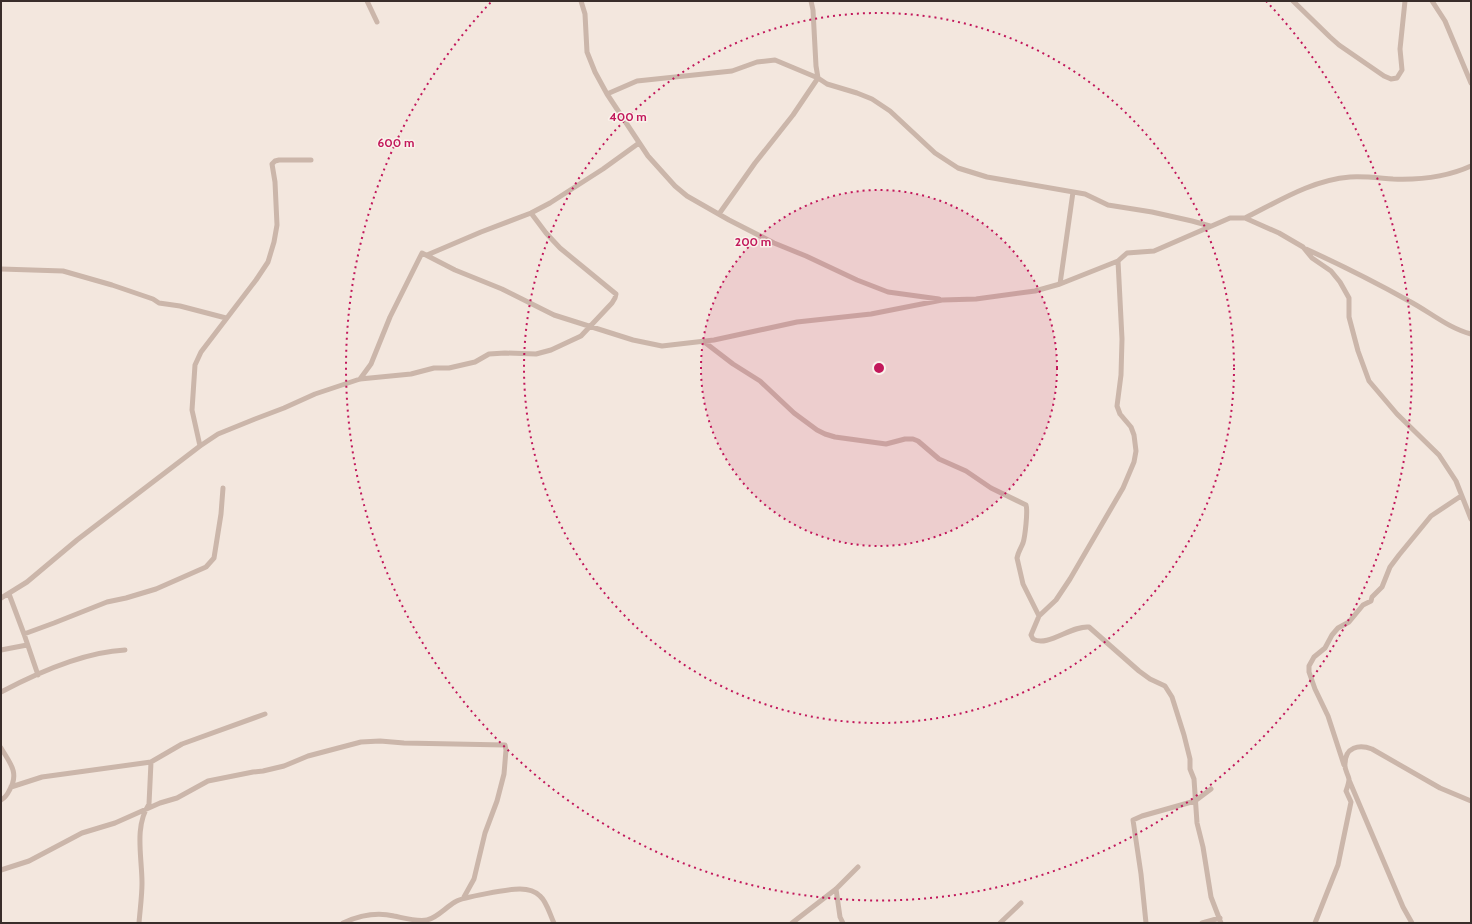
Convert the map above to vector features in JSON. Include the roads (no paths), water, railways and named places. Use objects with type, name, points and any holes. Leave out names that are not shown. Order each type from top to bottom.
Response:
[{"type":"street","points":[[367,1],[377,22]]},
{"type":"street","points":[[581,1],[585,14],[588,57],[607,94],[639,143],[657,167],[687,196],[774,242],[877,289],[942,300]]},
{"type":"street","points":[[811,1],[813,10],[816,74],[818,78]]},
{"type":"street","points":[[1293,1],[1330,37],[1381,74],[1391,79],[1397,78],[1402,70],[1400,49],[1405,1]]},
{"type":"street","points":[[1432,1],[1446,23],[1471,83]]},
{"type":"street","points":[[607,94],[637,81],[732,71],[757,62],[775,60],[818,78],[827,84],[872,99],[890,111],[935,153],[958,168],[987,177],[1085,194],[1108,205],[1152,212],[1210,226]]},
{"type":"street","points":[[719,214],[755,163],[793,115],[818,78]]},
{"type":"street","points":[[427,255],[531,213],[603,169],[639,143]]},
{"type":"street","points":[[200,446],[192,410],[195,365],[200,352],[256,280],[268,262],[277,225],[275,182],[272,164],[279,160],[311,160]]},
{"type":"street","points":[[1245,218],[1309,186],[1331,180],[1352,177],[1394,179],[1425,178],[1442,175],[1471,166]]},
{"type":"street","points":[[1060,284],[1073,192]]},
{"type":"street","points":[[1,598],[26,582],[77,540],[200,446],[218,434],[255,418],[284,408],[314,394],[360,379],[411,374],[434,368],[449,368],[475,362],[489,354],[543,352],[577,338],[612,303],[616,294],[560,248],[546,233],[531,213]]},
{"type":"street","points":[[360,379],[371,364],[390,317],[422,253],[444,265],[502,289],[554,315],[589,327],[657,346],[703,342],[787,324],[871,314],[942,300],[976,299],[1035,291],[1060,284],[1118,260],[1127,253],[1154,251],[1230,218],[1245,218],[1279,233],[1303,248],[1352,270],[1448,324],[1471,334]]},
{"type":"street","points":[[1303,248],[1312,258],[1331,271],[1340,282],[1348,298],[1349,317],[1358,350],[1369,381],[1397,414],[1439,455],[1461,491],[1461,496],[1471,519]]},
{"type":"street","points":[[1118,260],[1122,346],[1121,375],[1117,404],[1120,414],[1131,427],[1134,435],[1136,451],[1134,462],[1123,488],[1070,579],[1056,600],[1039,616],[1032,635],[1034,640],[1047,640],[1073,630],[1089,627],[1139,671],[1150,679],[1165,686],[1172,697],[1190,759],[1190,769],[1194,779],[1197,823],[1204,852],[1211,897],[1220,921],[1202,923]]},
{"type":"street","points":[[1,269],[63,271],[140,294],[159,303],[180,306],[226,318]]},
{"type":"street","points":[[703,342],[733,364],[760,381],[794,413],[817,430],[835,437],[886,444],[892,444],[905,438],[913,439],[918,441],[939,459],[966,471],[1000,494],[1024,504],[1027,507],[1027,514],[1024,540],[1018,553],[1018,562],[1023,584],[1039,616]]},
{"type":"street","points":[[24,634],[107,602],[156,589],[206,567],[214,558],[221,514],[223,488]]},
{"type":"street","points":[[1412,923],[1403,907],[1349,780],[1328,716],[1309,672],[1309,666],[1314,657],[1325,648],[1332,635],[1338,628],[1348,622],[1363,605],[1371,601],[1372,597],[1382,587],[1390,567],[1431,516],[1461,496]]},
{"type":"street","points":[[8,594],[38,675]]},
{"type":"street","points":[[1,650],[27,645]]},
{"type":"street","points":[[1,692],[38,675],[82,658],[107,651],[125,650]]},
{"type":"street","points":[[11,787],[42,777],[151,762],[182,744],[265,714]]},
{"type":"street","points":[[1,870],[29,861],[82,833],[115,823],[160,802],[177,798],[208,781],[284,766],[308,756],[361,742],[380,741],[404,743],[505,745],[504,774],[497,801],[485,834],[474,879],[464,897]]},
{"type":"street","points":[[1344,765],[1347,755],[1352,749],[1358,746],[1367,747],[1440,788],[1471,801]]},
{"type":"street","points":[[1,748],[13,768],[15,778],[11,787],[1,800]]},
{"type":"street","points":[[139,923],[142,884],[140,827],[145,810],[149,804],[151,762]]},
{"type":"street","points":[[1315,923],[1338,865],[1351,802],[1346,791],[1349,780]]},
{"type":"street","points":[[1146,923],[1133,820],[1195,801],[1210,789]]},
{"type":"street","points":[[792,923],[836,889],[858,867]]},
{"type":"street","points":[[343,923],[361,917],[380,915],[427,920],[464,897],[519,889],[531,891],[541,896],[554,923]]},
{"type":"street","points":[[836,889],[840,917],[843,923]]},
{"type":"street","points":[[1000,923],[1020,903]]}]
